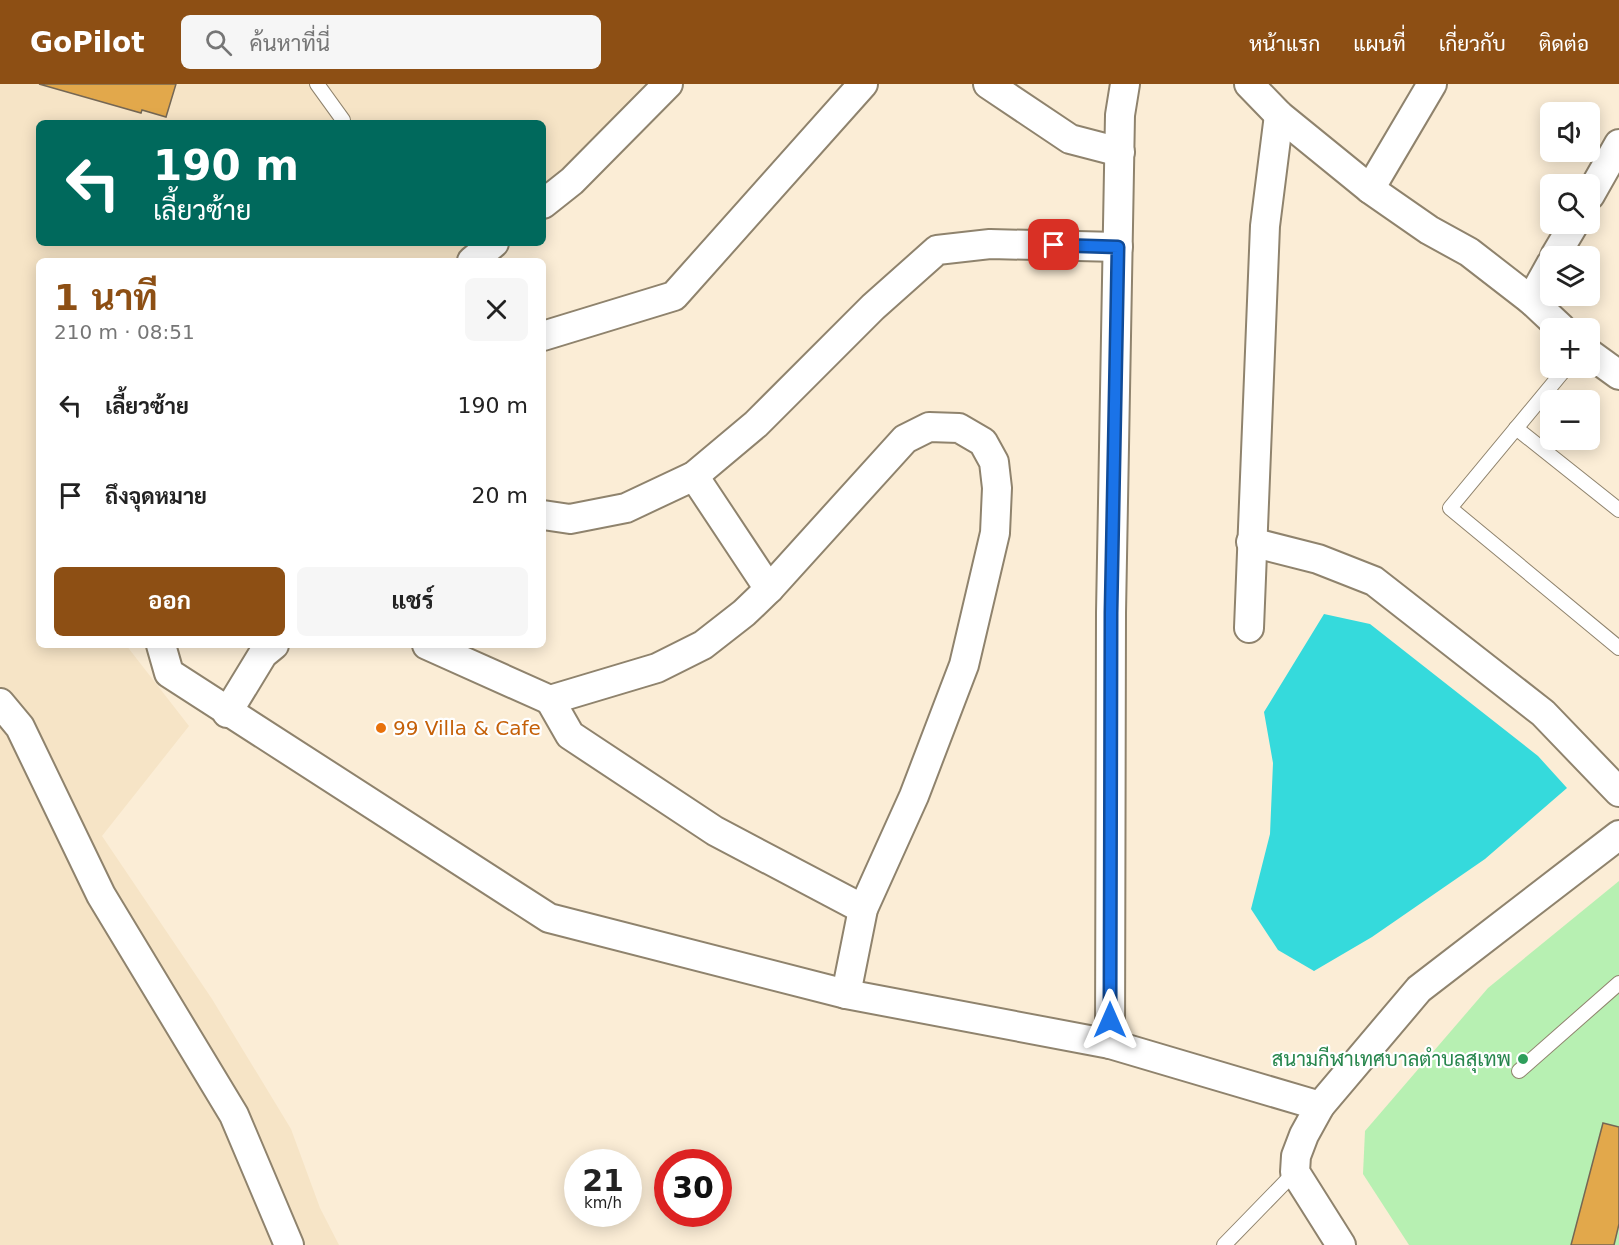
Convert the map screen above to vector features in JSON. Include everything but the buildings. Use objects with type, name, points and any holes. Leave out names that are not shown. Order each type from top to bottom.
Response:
[{"type":"street","points":[[546,202],[572,181],[668,84]]},
{"type":"street","points":[[546,335],[674,296],[863,84]]},
{"type":"street","points":[[988,84],[1071,139],[1120,152]]},
{"type":"street","points":[[1110,1044],[1111,613],[1120,115],[1125,84]]},
{"type":"street","points":[[1249,84],[1280,115],[1370,189],[1430,230],[1468,252],[1531,300],[1550,318]]},
{"type":"street","points":[[1370,189],[1432,84]]},
{"type":"street","points":[[1249,628],[1265,226],[1280,115]]},
{"type":"street","points":[[1600,177],[1619,144]]},
{"type":"street","points":[[546,516],[570,519],[626,508],[694,476],[756,424],[873,306],[937,250],[990,244],[1118,247]]},
{"type":"street","points":[[476,258],[490,246]]},
{"type":"street","points":[[1531,300],[1540,284]]},
{"type":"street","points":[[1600,361],[1619,375]]},
{"type":"street","points":[[550,700],[657,668],[703,645],[744,613],[769,589],[905,439],[929,427],[959,428],[983,442],[994,462],[998,488],[995,533],[964,665],[914,796],[863,909],[846,994]]},
{"type":"street","points":[[694,476],[769,589]]},
{"type":"street","points":[[1251,542],[1318,559],[1374,581],[1543,713],[1619,792]]},
{"type":"street","points":[[161,648],[169,673],[549,918],[846,994],[1110,1044],[1320,1106]]},
{"type":"street","points":[[227,712],[263,654],[270,648]]},
{"type":"street","points":[[434,648],[550,700],[570,735],[715,831],[863,909]]},
{"type":"street","points":[[0,703],[20,728],[101,895],[234,1115],[289,1245]]},
{"type":"street","points":[[1341,1245],[1295,1172],[1296,1156],[1304,1134],[1320,1106],[1419,989],[1619,835]]},
{"type":"lane","points":[[316,84],[344,120]]},
{"type":"lane","points":[[1558,378],[1449,508],[1619,648]]},
{"type":"lane","points":[[1516,428],[1619,510]]},
{"type":"lane","points":[[1519,1071],[1619,983]]},
{"type":"lane","points":[[1224,1245],[1295,1172]]},
{"type":"shaded area","points":[[0,84],[655,84],[546,183],[546,120],[36,120],[36,246],[478,246],[464,258],[36,258],[36,648],[128,648],[189,726],[102,836],[212,999],[291,1129],[320,1208],[339,1245],[0,1245]]},
{"type":"green space","name":"สนามกีฬาเทศบาลตำบลสุเทพ","points":[[1619,881],[1619,1245],[1409,1245],[1363,1174],[1365,1131],[1488,988]]},
{"type":"water","points":[[1324,614],[1370,624],[1538,756],[1567,788],[1485,859],[1372,937],[1314,971],[1278,950],[1251,909],[1270,834],[1273,763],[1264,712]]},
{"type":"place","name":"99 Villa & Cafe","points":[[381,728]]},
{"type":"place","name":"สนามกีฬาเทศบาลตำบลสุเทพ","points":[[1523,1059]]},
{"type":"route","points":[[1054,245],[1118,247],[1111,613],[1110,1020]]}]
